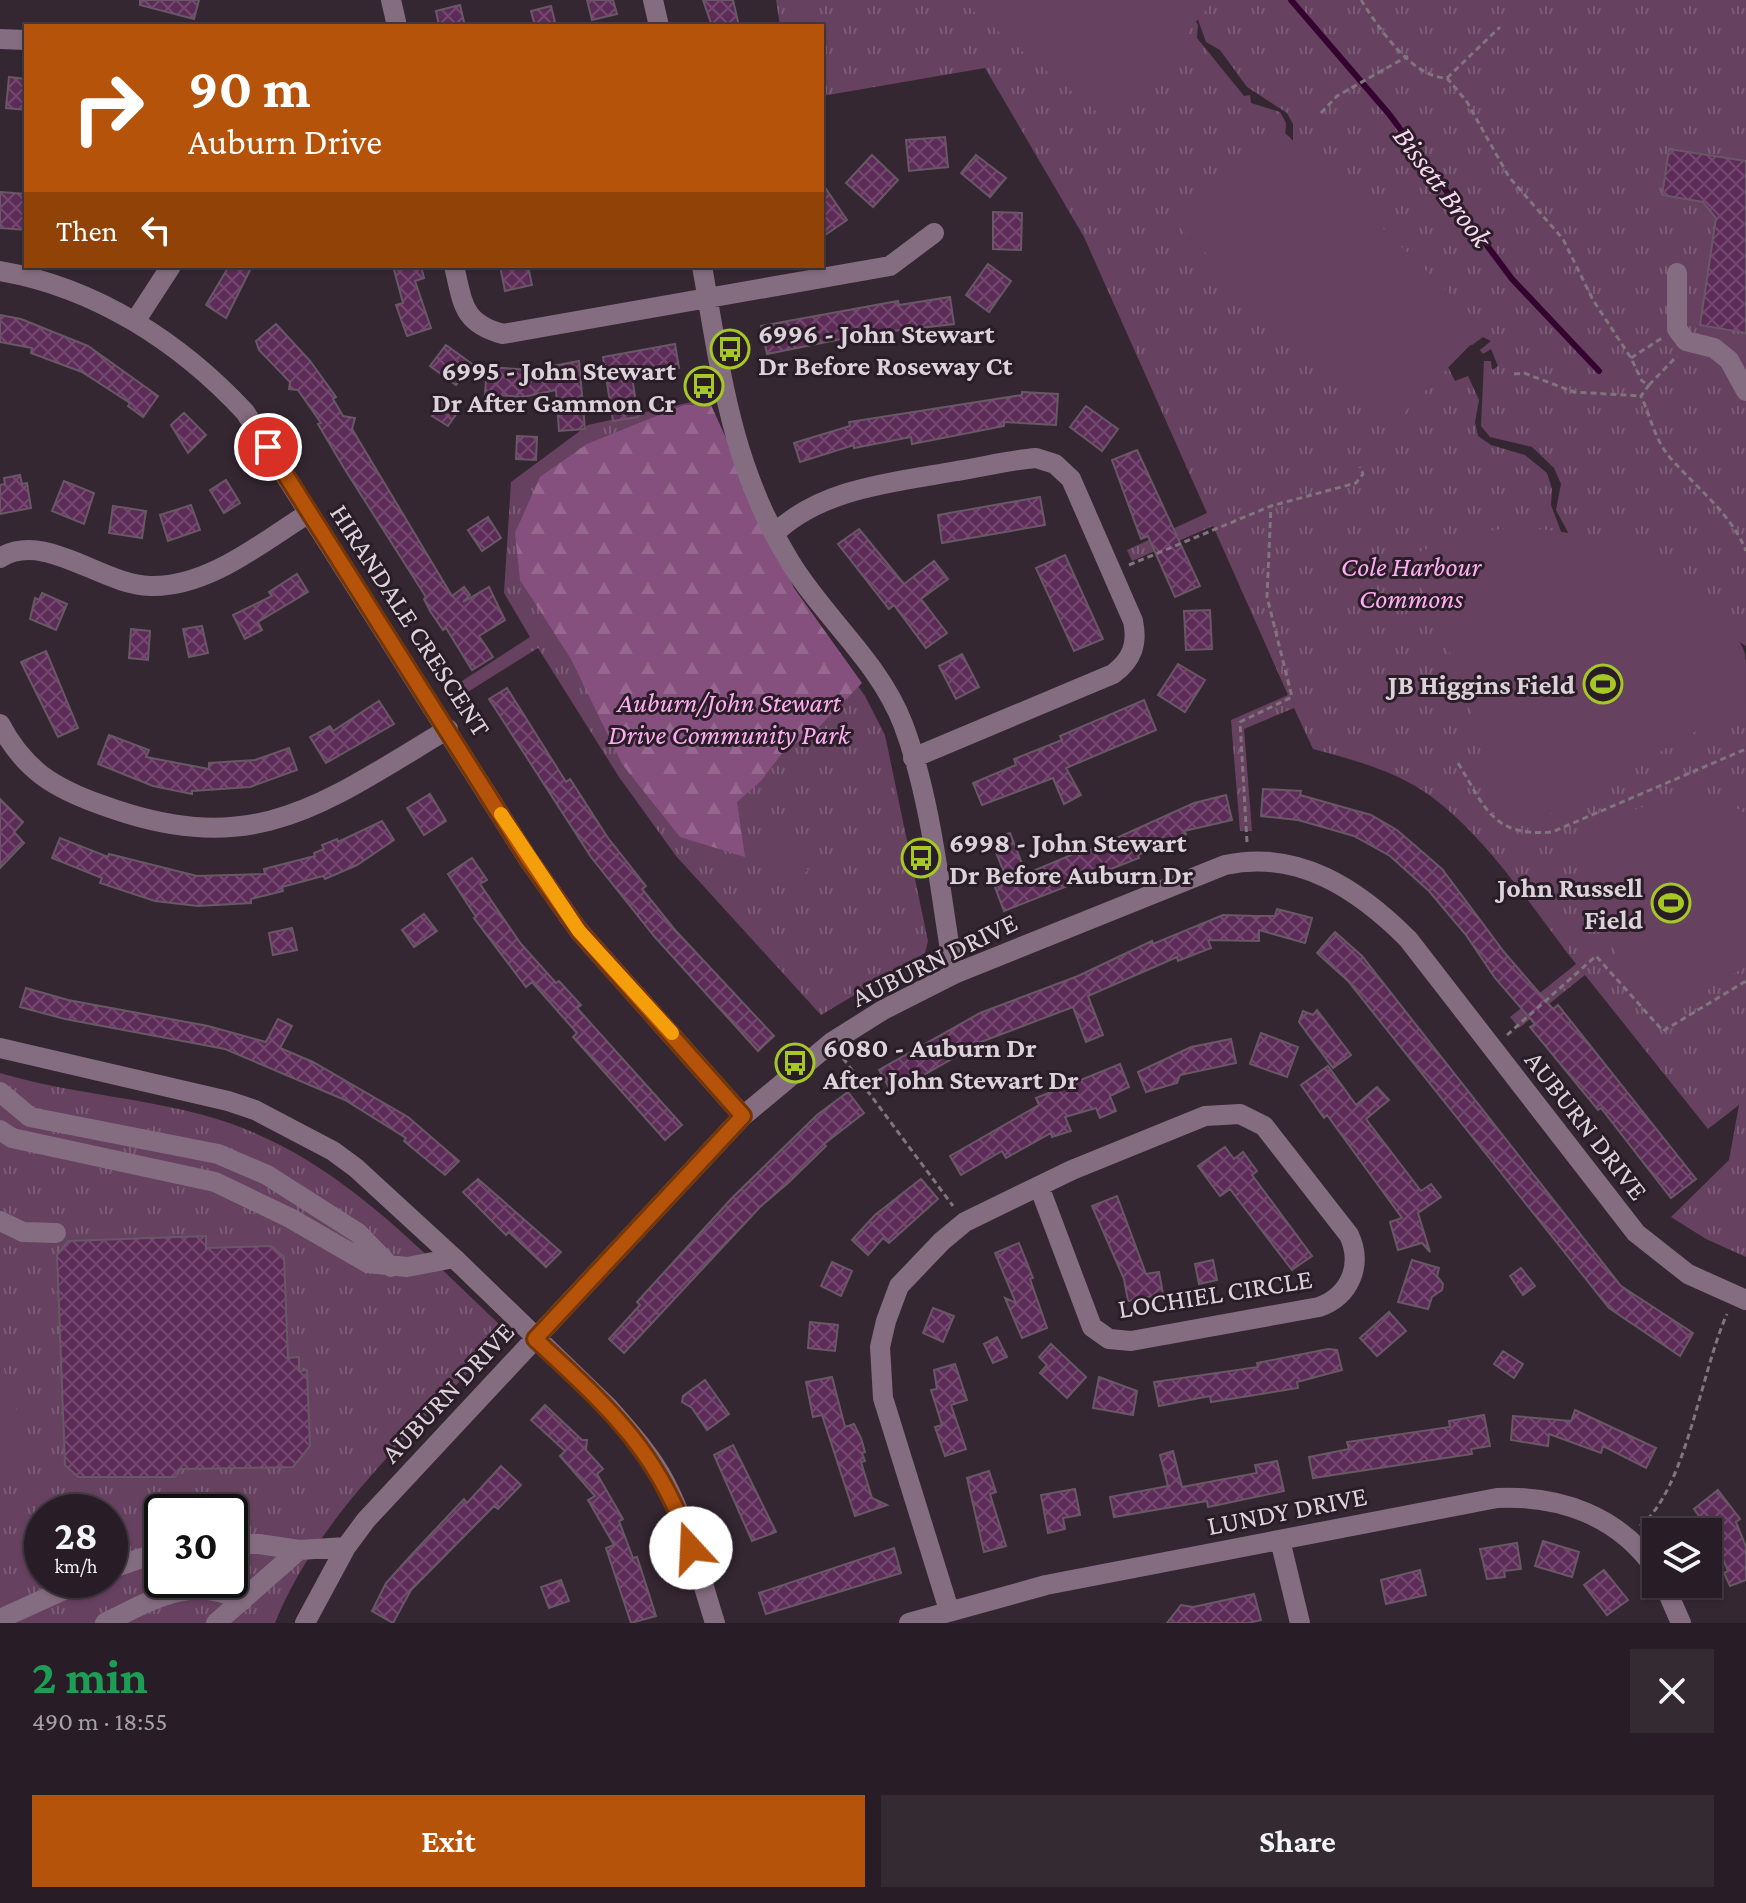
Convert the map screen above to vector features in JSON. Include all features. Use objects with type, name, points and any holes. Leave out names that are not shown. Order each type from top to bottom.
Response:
[{"type":"street","points":[[391,0],[397,24]]},
{"type":"street","points":[[653,0],[659,24]]},
{"type":"street","points":[[0,39],[24,40]]},
{"type":"street","points":[[455,268],[469,317],[481,326],[503,334],[890,266],[934,233]]},
{"type":"street","points":[[136,320],[170,268]]},
{"type":"street","points":[[702,268],[732,433],[746,474],[774,534],[802,581],[883,685],[903,723],[913,758],[954,974]]},
{"type":"street","name":"HIRANDALE CRESCENT","points":[[0,271],[61,288],[136,320],[189,359],[245,412],[528,859],[579,931],[743,1116]]},
{"type":"street","points":[[1677,273],[1682,335],[1714,348],[1729,360],[1746,391]]},
{"type":"street","points":[[774,534],[786,522],[857,490],[1036,458],[1055,464],[1071,479],[1112,572],[1135,637],[1129,658],[1120,669],[913,758]]},
{"type":"street","points":[[0,558],[14,551],[36,549],[121,581],[150,586],[172,584],[220,568],[309,513]]},
{"type":"street","points":[[0,724],[20,758],[60,789],[130,816],[183,828],[216,830],[248,827],[296,815],[331,799],[448,729]]},
{"type":"street","name":"AUBURN DRIVE","points":[[305,1623],[346,1547],[366,1520],[743,1116],[832,1042],[883,1010],[954,974],[1211,869],[1248,860],[1270,860],[1316,872],[1366,900],[1408,939],[1636,1233],[1680,1269],[1740,1298]]},
{"type":"street","points":[[0,1048],[201,1093],[255,1110],[356,1168],[609,1408],[665,1481],[683,1523],[715,1623]]},
{"type":"street","points":[[0,1092],[30,1117],[218,1154],[267,1175],[358,1233],[391,1267]]},
{"type":"street","name":"LOCHIEL CIRCLE","points":[[949,1610],[883,1398],[880,1347],[899,1286],[917,1263],[965,1222],[1039,1186],[1134,1143],[1205,1116],[1240,1114],[1264,1126],[1349,1235],[1354,1270],[1339,1296],[1319,1307],[1131,1341],[1113,1340],[1092,1327],[1039,1186]]},
{"type":"street","points":[[0,1130],[12,1138],[215,1182],[290,1218],[368,1263],[391,1267],[454,1258]]},
{"type":"street","points":[[0,1221],[23,1232],[56,1233]]},
{"type":"street","name":"LUNDY DRIVE","points":[[909,1623],[1046,1585],[1497,1498],[1524,1497],[1578,1508],[1628,1536],[1642,1553]]},
{"type":"street","points":[[1280,1540],[1300,1623]]},
{"type":"street","points":[[248,1544],[299,1550],[346,1547]]},
{"type":"street","points":[[216,1623],[299,1550]]},
{"type":"street","points":[[105,1623],[176,1592],[222,1591],[242,1601]]},
{"type":"street","points":[[0,1619],[46,1598]]},
{"type":"street","points":[[1670,1598],[1681,1623]]},
{"type":"path","points":[[1361,0],[1394,47],[1434,78],[1447,78],[1500,27]]},
{"type":"path","points":[[1321,113],[1337,96],[1358,82],[1408,56]]},
{"type":"path","points":[[1447,78],[1467,102],[1517,189],[1563,239],[1593,300],[1631,358],[1642,381],[1649,385]]},
{"type":"path","points":[[1631,358],[1682,335]]},
{"type":"path","points":[[1641,396],[1682,335]]},
{"type":"path","points":[[1514,374],[1524,373],[1574,392],[1641,396]]},
{"type":"path","points":[[1641,396],[1661,446],[1728,520],[1746,551]]},
{"type":"path","points":[[1112,572],[1271,506],[1356,483],[1363,474],[1360,467]]},
{"type":"path","points":[[1248,860],[1240,722],[1292,697],[1267,597],[1271,506]]},
{"type":"path","points":[[1458,763],[1495,821],[1508,829],[1536,833],[1552,832],[1746,749]]},
{"type":"path","points":[[1492,1048],[1596,956],[1663,1031],[1746,981]]},
{"type":"path","points":[[832,1042],[965,1222]]},
{"type":"path","points":[[1628,1536],[1648,1520],[1675,1477],[1705,1371],[1740,1298]]},
{"type":"green space","name":"Cole Harbour Commons","points":[[776,0],[1183,0],[1198,25],[1197,38],[1244,96],[1250,95],[1251,103],[1280,112],[1286,123],[1285,137],[1458,354],[1447,365],[1455,381],[1468,376],[1479,400],[1475,422],[1478,436],[1491,445],[1525,455],[1547,473],[1552,489],[1551,505],[1565,542],[1746,660],[1746,1257],[1706,1239],[1671,1217],[1729,1160],[1739,1105],[1708,1129],[1585,975],[1519,1028],[1510,1017],[1576,964],[1491,854],[1453,814],[1419,788],[1390,773],[1313,749],[1294,708],[1244,729],[1252,831],[1240,831],[1231,720],[1288,695],[1213,526],[1132,561],[1127,550],[1207,513],[1084,237],[985,68],[824,96],[824,24],[780,24]]},
{"type":"green space","points":[[960,0],[1214,0],[1112,124]]},
{"type":"green space","points":[[1191,0],[1746,0],[1746,646],[1570,536],[1556,510],[1561,484],[1554,468],[1532,447],[1490,437],[1481,426],[1484,361],[1491,361],[1492,370],[1498,366],[1491,349],[1483,354],[1480,350],[1491,341],[1483,337],[1472,345],[1460,342],[1293,156],[1293,124],[1287,113],[1247,87],[1220,50],[1206,42]]},
{"type":"green space","points":[[1277,125],[1486,329],[1387,430],[1177,225]]},
{"type":"green space","name":"Auburn/John Stewart Drive Community Park","points":[[705,399],[710,426],[758,546],[865,696],[885,735],[928,941],[925,953],[821,1015],[676,856],[619,777],[538,648],[466,693],[459,683],[530,637],[504,593],[511,482],[588,425]]},
{"type":"green space","name":"Auburn/John Stewart Drive Community Park","points":[[684,405],[711,405],[794,588],[862,683],[816,730],[783,752],[761,781],[737,802],[745,857],[680,837],[622,764],[571,659],[520,580],[515,533],[540,477],[587,444]]},
{"type":"green space","name":"JB Higgins Field","points":[[1512,527],[1598,539],[1649,559],[1695,592],[1733,632],[1745,654],[1746,703],[1537,821],[1530,822],[1511,820],[1488,809],[1485,776],[1471,711],[1448,648],[1408,556],[1463,536]]},
{"type":"green space","name":"John Russell Field","points":[[1688,797],[1723,800],[1746,814],[1746,966],[1678,1008],[1647,1014],[1633,993],[1570,840],[1627,812]]},
{"type":"green space","points":[[785,824],[808,871],[779,885],[756,839]]},
{"type":"green space","points":[[0,1073],[203,1115],[248,1130],[289,1150],[364,1200],[499,1324],[502,1331],[498,1341],[404,1439],[344,1508],[294,1583],[275,1623],[0,1623]]},
{"type":"green space","points":[[0,1357],[33,1463],[0,1473]]},
{"type":"building","points":[[140,0],[199,0],[194,19],[140,5]]},
{"type":"building","points":[[587,0],[613,0],[617,14],[592,20]]},
{"type":"building","points":[[703,0],[733,0],[739,24],[711,24]]},
{"type":"building","points":[[460,5],[465,24],[439,24],[436,11]]},
{"type":"building","points":[[551,6],[556,24],[534,24],[531,11]]},
{"type":"building","points":[[9,77],[24,79],[24,110],[6,108]]},
{"type":"building","points":[[945,137],[948,167],[909,171],[906,140]]},
{"type":"building","points":[[1669,149],[1746,161],[1746,333],[1700,325],[1716,218],[1703,202],[1662,195]]},
{"type":"building","points":[[872,155],[898,180],[873,207],[846,183]]},
{"type":"building","points":[[976,155],[1006,178],[990,197],[961,173]]},
{"type":"building","points":[[824,186],[847,220],[824,236]]},
{"type":"building","points":[[0,192],[24,194],[24,230],[0,228]]},
{"type":"building","points":[[993,212],[1022,213],[1021,250],[993,249]]},
{"type":"building","points":[[988,264],[1011,281],[989,312],[966,295]]},
{"type":"building","points":[[228,268],[251,268],[226,318],[206,305]]},
{"type":"building","points":[[394,268],[422,268],[424,278],[415,281],[431,328],[407,336],[396,305],[403,303]]},
{"type":"building","points":[[500,268],[528,268],[532,285],[505,291]]},
{"type":"building","points":[[950,297],[954,324],[866,334],[767,354],[761,326],[898,301],[899,305]]},
{"type":"building","points":[[0,315],[21,319],[88,346],[158,396],[143,417],[128,406],[130,403],[82,372],[31,353],[32,348],[0,342]]},
{"type":"building","points":[[276,324],[310,361],[336,397],[333,399],[343,416],[355,418],[352,429],[452,596],[464,587],[470,595],[463,602],[489,587],[505,620],[479,636],[493,657],[472,670],[446,628],[443,630],[430,611],[424,599],[426,597],[344,468],[318,424],[321,423],[298,390],[289,389],[290,382],[259,350],[256,341]]},
{"type":"building","points":[[675,344],[679,368],[632,376],[638,417],[613,421],[603,357]]},
{"type":"building","points":[[446,345],[472,364],[456,385],[430,366]]},
{"type":"building","points":[[579,361],[585,429],[559,431],[556,390],[523,397],[485,394],[487,367],[532,370]]},
{"type":"building","points":[[1022,392],[1058,394],[1056,425],[1004,422],[1004,426],[912,444],[911,437],[854,448],[854,445],[800,462],[794,443],[850,426],[849,422],[1022,395]]},
{"type":"building","points":[[443,400],[459,410],[448,426],[432,416]]},
{"type":"building","points":[[1086,406],[1118,429],[1102,451],[1070,427]]},
{"type":"building","points":[[184,413],[206,435],[188,453],[171,425]]},
{"type":"building","points":[[517,436],[537,437],[536,460],[516,459]]},
{"type":"building","points":[[1137,450],[1200,586],[1175,597],[1148,536],[1141,539],[1112,460]]},
{"type":"building","points":[[20,475],[22,484],[27,483],[31,508],[0,514],[0,485],[5,484],[4,478]]},
{"type":"building","points":[[226,480],[240,503],[224,513],[210,490]]},
{"type":"building","points":[[64,481],[94,493],[84,524],[52,511]]},
{"type":"building","points":[[1040,497],[1045,525],[942,543],[938,515]]},
{"type":"building","points":[[191,505],[200,530],[168,541],[160,515]]},
{"type":"building","points":[[113,506],[146,511],[142,538],[109,533]]},
{"type":"building","points":[[488,517],[501,538],[482,551],[468,530]]},
{"type":"building","points":[[859,529],[904,584],[934,561],[948,579],[921,599],[947,633],[926,648],[894,605],[889,609],[838,544]]},
{"type":"building","points":[[1065,555],[1103,639],[1074,651],[1036,568]]},
{"type":"building","points":[[297,574],[308,592],[258,622],[262,630],[245,639],[233,615],[272,596],[269,592]]},
{"type":"building","points":[[42,593],[67,604],[56,630],[30,619],[35,598],[39,600]]},
{"type":"building","points":[[1210,610],[1212,649],[1186,650],[1184,611]]},
{"type":"building","points":[[202,626],[208,653],[189,657],[183,629]]},
{"type":"building","points":[[131,629],[150,631],[148,660],[129,658]]},
{"type":"building","points":[[46,651],[78,728],[58,737],[21,662]]},
{"type":"building","points":[[962,654],[979,687],[956,699],[939,666]]},
{"type":"building","points":[[1178,664],[1205,680],[1185,712],[1158,695]]},
{"type":"building","points":[[507,688],[566,782],[570,779],[608,838],[646,886],[642,889],[675,930],[774,1036],[758,1051],[654,936],[591,857],[489,699]]},
{"type":"building","points":[[1144,700],[1156,730],[1066,768],[1081,795],[1064,804],[1053,778],[982,805],[973,783],[1016,765],[1014,759],[1062,740],[1060,736]]},
{"type":"building","points":[[379,701],[394,724],[326,763],[310,737],[330,726],[333,731]]},
{"type":"building","points":[[109,735],[149,750],[146,757],[209,769],[209,763],[255,760],[289,748],[297,770],[250,787],[192,791],[192,794],[153,786],[98,764]]},
{"type":"building","points":[[1263,789],[1301,791],[1300,795],[1371,815],[1397,830],[1442,869],[1504,952],[1553,1009],[1558,1005],[1696,1179],[1671,1198],[1601,1108],[1598,1110],[1530,1027],[1535,1024],[1495,978],[1466,935],[1429,891],[1390,856],[1354,836],[1298,820],[1261,816]]},
{"type":"building","points":[[430,794],[446,821],[424,835],[407,808]]},
{"type":"building","points":[[1226,795],[1232,820],[1184,831],[1186,834],[1138,855],[1139,858],[1004,911],[995,887],[1008,882],[991,840],[1010,833],[1026,874],[1078,852],[1079,855],[1194,803]]},
{"type":"building","points":[[0,799],[23,822],[14,832],[24,843],[0,868]]},
{"type":"building","points":[[382,821],[394,840],[357,865],[325,879],[323,876],[282,887],[283,891],[251,899],[251,903],[198,906],[155,901],[100,883],[102,878],[52,858],[60,838],[108,857],[109,854],[197,876],[265,874],[264,869],[315,856],[314,853],[324,849],[322,845],[337,839],[338,842]]},
{"type":"building","points":[[472,858],[487,880],[480,884],[521,944],[581,1005],[577,1008],[682,1125],[665,1140],[573,1037],[577,1033],[532,982],[526,987],[474,918],[448,874]]},
{"type":"building","points":[[1277,909],[1312,918],[1305,943],[1259,930],[1259,941],[1208,940],[1211,948],[1178,961],[1177,957],[1088,996],[1103,1035],[1086,1042],[1073,1007],[970,1046],[892,1093],[879,1070],[980,1013],[1078,976],[1152,941],[1153,944],[1223,915],[1255,916],[1256,920],[1256,916],[1275,916]]},
{"type":"building","points":[[424,914],[437,931],[414,947],[402,930]]},
{"type":"building","points":[[292,928],[297,950],[273,955],[269,933]]},
{"type":"building","points":[[1335,932],[1362,956],[1621,1286],[1693,1333],[1680,1356],[1609,1308],[1348,981],[1317,953]]},
{"type":"building","points":[[26,988],[68,1000],[208,1026],[266,1042],[278,1019],[292,1026],[280,1048],[313,1062],[408,1117],[459,1161],[445,1175],[404,1141],[406,1138],[345,1100],[225,1049],[65,1019],[20,1007]]},
{"type":"building","points":[[1317,1010],[1351,1055],[1333,1068],[1299,1022],[1303,1011],[1313,1015]]},
{"type":"building","points":[[1261,1033],[1298,1047],[1287,1077],[1250,1064]]},
{"type":"building","points":[[1231,1039],[1236,1063],[1180,1075],[1177,1083],[1146,1092],[1138,1072],[1191,1047]]},
{"type":"building","points":[[1120,1064],[1129,1087],[1110,1096],[1116,1111],[1100,1118],[1096,1108],[1065,1117],[1071,1131],[1052,1137],[1051,1133],[1006,1158],[1002,1151],[961,1175],[950,1156],[1039,1105],[1036,1098]]},
{"type":"building","points":[[1328,1066],[1356,1105],[1377,1087],[1389,1100],[1366,1119],[1421,1191],[1431,1184],[1441,1197],[1418,1213],[1430,1252],[1422,1243],[1398,1250],[1390,1222],[1402,1218],[1327,1115],[1324,1118],[1301,1085]]},
{"type":"building","points":[[848,1092],[864,1113],[824,1144],[826,1146],[760,1207],[624,1353],[609,1339],[640,1305],[637,1302],[732,1198],[817,1115]]},
{"type":"building","points":[[1225,1147],[1234,1159],[1243,1152],[1257,1171],[1252,1175],[1312,1256],[1292,1270],[1230,1189],[1220,1196],[1198,1166]]},
{"type":"building","points":[[478,1179],[561,1252],[546,1267],[509,1232],[506,1235],[463,1192]]},
{"type":"building","points":[[921,1179],[938,1199],[889,1243],[883,1238],[868,1255],[852,1240],[875,1215]]},
{"type":"building","points":[[1117,1196],[1146,1274],[1159,1272],[1163,1294],[1128,1301],[1124,1279],[1092,1206]]},
{"type":"building","points":[[206,1236],[206,1248],[271,1246],[284,1257],[288,1358],[299,1357],[299,1371],[307,1370],[310,1446],[293,1467],[180,1469],[175,1477],[78,1477],[65,1465],[57,1255],[68,1241]]},
{"type":"building","points":[[1019,1243],[1047,1328],[1022,1338],[1005,1298],[1016,1303],[995,1253]]},
{"type":"building","points":[[1213,1260],[1217,1280],[1199,1284],[1195,1264]]},
{"type":"building","points":[[1412,1260],[1439,1268],[1437,1276],[1443,1284],[1442,1290],[1432,1297],[1428,1309],[1398,1302]]},
{"type":"building","points":[[832,1262],[852,1271],[841,1296],[821,1286]]},
{"type":"building","points":[[1521,1268],[1535,1286],[1523,1295],[1510,1276]]},
{"type":"building","points":[[933,1308],[954,1316],[943,1342],[923,1333]]},
{"type":"building","points":[[1389,1312],[1406,1331],[1377,1356],[1360,1338]]},
{"type":"building","points":[[810,1322],[838,1325],[835,1351],[808,1348]]},
{"type":"building","points":[[997,1337],[1007,1357],[993,1363],[984,1344]]},
{"type":"building","points":[[1051,1344],[1086,1377],[1067,1398],[1040,1373],[1047,1365],[1039,1357]]},
{"type":"building","points":[[1328,1349],[1337,1350],[1342,1370],[1297,1382],[1298,1388],[1211,1402],[1210,1396],[1159,1406],[1154,1382],[1258,1367],[1257,1363]]},
{"type":"building","points":[[1503,1351],[1523,1364],[1514,1378],[1494,1364]]},
{"type":"building","points":[[955,1364],[967,1400],[951,1405],[966,1449],[945,1456],[935,1427],[942,1425],[931,1390],[937,1389],[934,1370]]},
{"type":"building","points":[[832,1377],[845,1427],[854,1424],[861,1438],[865,1461],[861,1462],[872,1498],[887,1505],[855,1516],[822,1415],[813,1417],[806,1382]]},
{"type":"building","points":[[1099,1377],[1137,1391],[1133,1415],[1093,1408]]},
{"type":"building","points":[[705,1380],[729,1414],[707,1430],[692,1408],[682,1402],[683,1396]]},
{"type":"building","points":[[545,1405],[582,1440],[587,1440],[586,1450],[603,1469],[597,1474],[623,1519],[619,1521],[633,1558],[637,1557],[656,1616],[631,1623],[606,1548],[614,1545],[588,1500],[595,1496],[560,1456],[565,1451],[531,1420]]},
{"type":"building","points":[[1575,1410],[1656,1448],[1646,1468],[1603,1446],[1601,1453],[1549,1434],[1548,1446],[1511,1440],[1513,1416],[1571,1421]]},
{"type":"building","points":[[1484,1415],[1490,1446],[1471,1449],[1472,1454],[1313,1478],[1309,1457],[1349,1449],[1347,1442],[1450,1427],[1449,1421]]},
{"type":"building","points":[[733,1445],[776,1532],[752,1541],[714,1455]]},
{"type":"building","points":[[1173,1451],[1182,1487],[1257,1473],[1255,1465],[1277,1461],[1284,1491],[1208,1507],[1207,1501],[1114,1517],[1110,1497],[1168,1486],[1160,1455]]},
{"type":"building","points":[[501,1466],[521,1485],[498,1509],[494,1506],[411,1590],[393,1623],[372,1611],[386,1583],[464,1499],[467,1503]]},
{"type":"building","points":[[989,1471],[996,1492],[990,1494],[1006,1546],[984,1552],[967,1478]]},
{"type":"building","points":[[1075,1489],[1080,1515],[1063,1518],[1065,1529],[1048,1533],[1041,1495]]},
{"type":"building","points":[[1718,1490],[1740,1519],[1736,1522],[1746,1547],[1746,1580],[1730,1586],[1724,1573],[1728,1571],[1722,1556],[1722,1518],[1700,1518],[1694,1509]]},
{"type":"building","points":[[1543,1541],[1579,1552],[1572,1577],[1535,1566]]},
{"type":"building","points":[[1517,1543],[1521,1569],[1504,1571],[1505,1577],[1487,1579],[1480,1549]]},
{"type":"building","points":[[894,1548],[901,1573],[766,1614],[759,1593]]},
{"type":"building","points":[[1420,1570],[1426,1595],[1386,1604],[1381,1580]]},
{"type":"building","points":[[1604,1570],[1628,1600],[1607,1615],[1584,1585]]},
{"type":"building","points":[[561,1580],[569,1601],[549,1608],[541,1587]]},
{"type":"building","points":[[1254,1594],[1261,1620],[1248,1623],[1167,1623],[1181,1605],[1193,1607]]},
{"type":"waterway","name":"Bissett Brook","points":[[1291,0],[1389,114],[1512,279],[1599,371]]},
{"type":"slow traffic","points":[[501,814],[528,859],[579,931],[672,1033]]},
{"type":"place","name":"6996 - John Stewart Dr Before Roseway Ct","points":[[730,349]]},
{"type":"place","name":"6995 - John Stewart Dr After Gammon Cr","points":[[704,386]]},
{"type":"place","name":"JB Higgins Field","points":[[1603,684]]},
{"type":"place","name":"6998 - John Stewart Dr Before Auburn Dr","points":[[921,858]]},
{"type":"place","name":"John Russell Field","points":[[1671,903]]},
{"type":"place","name":"6080 - Auburn Dr After John Stewart Dr","points":[[795,1063]]},
{"type":"route","points":[[268,447],[528,859],[579,931],[690,1052],[743,1116],[535,1339],[609,1408],[642,1447],[665,1481],[691,1548]]}]
